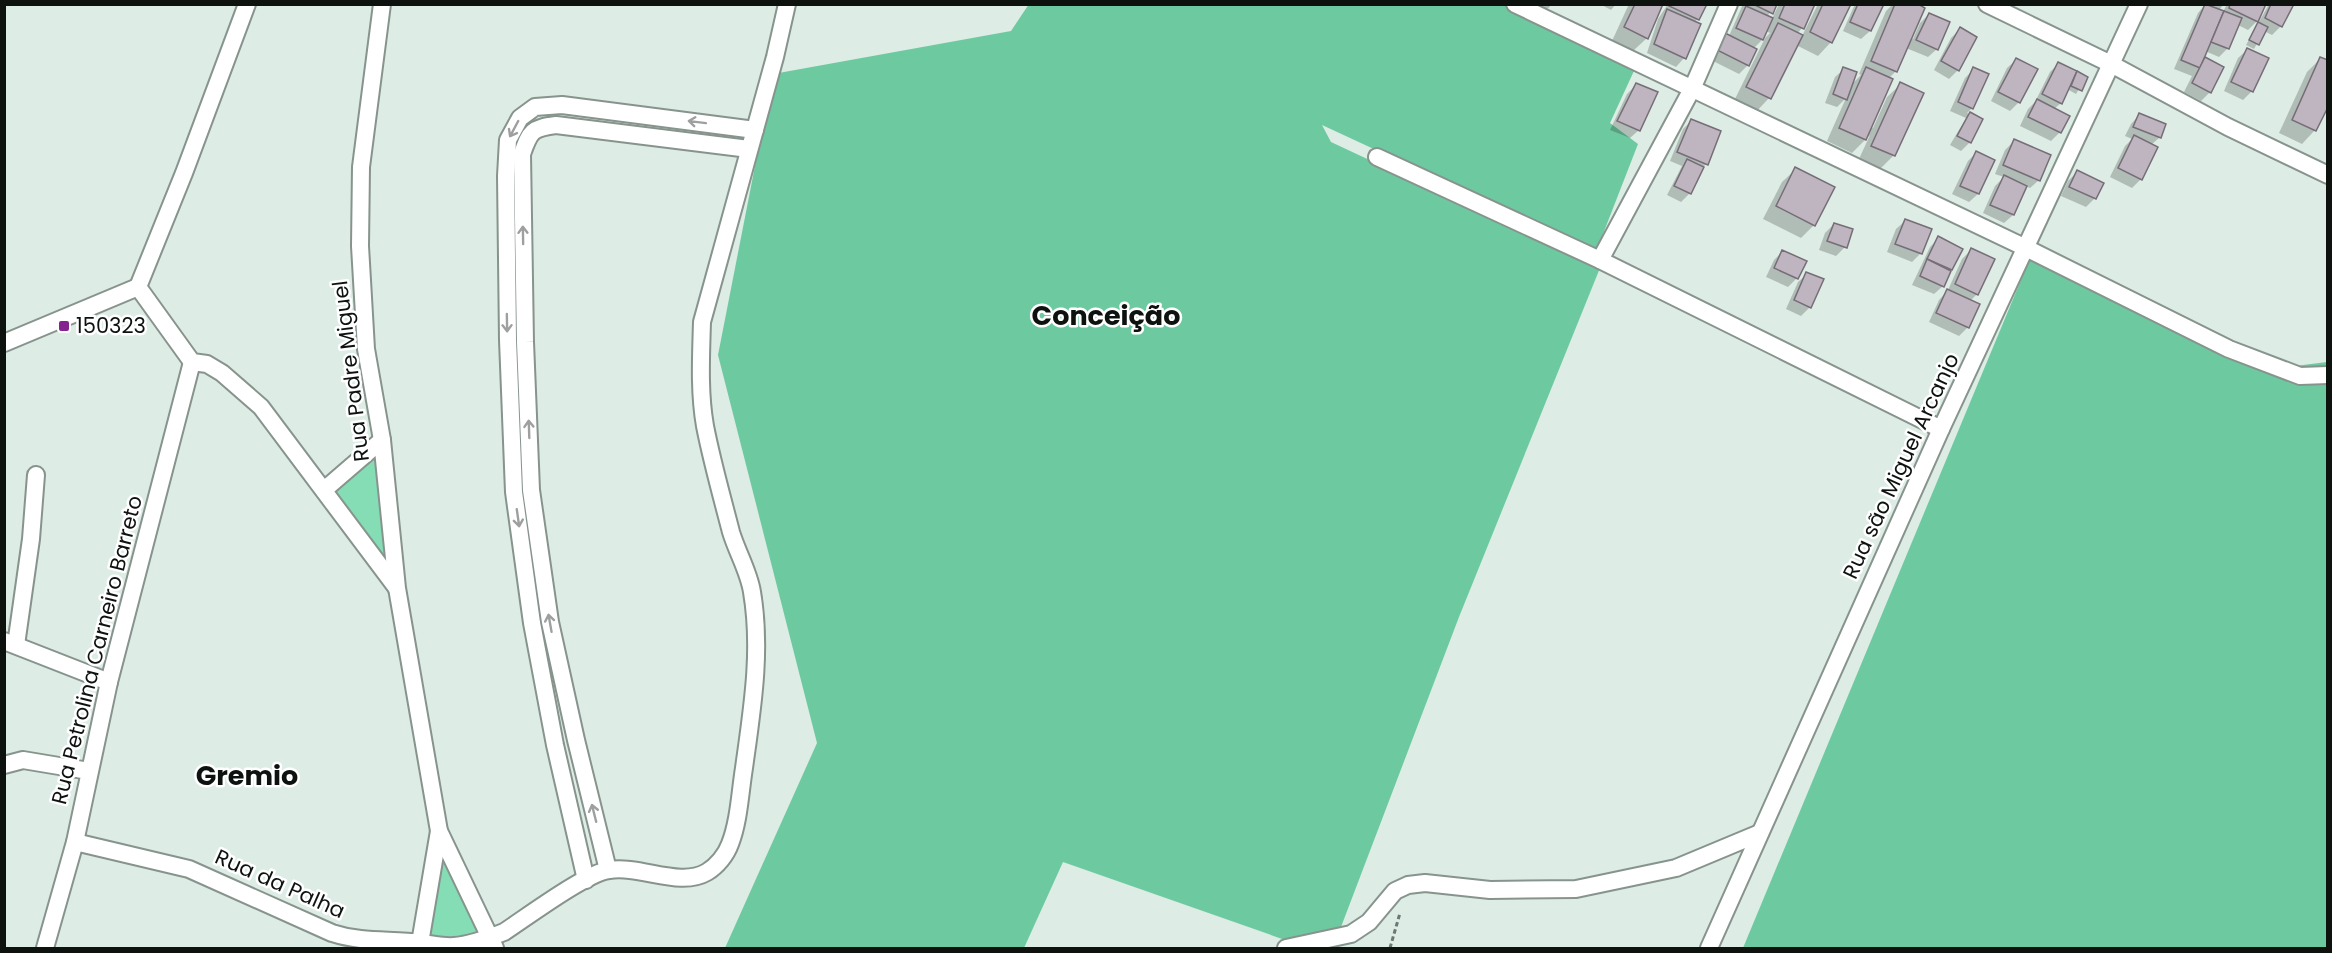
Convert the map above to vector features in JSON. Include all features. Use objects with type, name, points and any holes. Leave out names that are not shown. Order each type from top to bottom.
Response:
[{"type":"street","points":[[4,343],[138,287],[184,173],[247,4]]},
{"type":"street","name":"Rua Padre Miguel","points":[[382,4],[361,167],[360,246],[366,349],[382,440],[397,588],[439,831]]},
{"type":"street","points":[[749,149],[556,124],[538,127],[528,136],[522,154],[525,342],[531,490],[550,622],[608,870],[632,869],[674,877],[694,878],[708,872],[719,862],[730,845],[738,808],[753,703],[757,648],[752,590],[732,535],[705,425],[700,365],[702,322],[776,57],[788,4]]},
{"type":"street","points":[[1515,4],[2026,248],[2229,349],[2300,376],[2328,375]]},
{"type":"street","points":[[1600,260],[1692,89],[1729,4]]},
{"type":"street","points":[[1987,4],[2111,64],[2228,127],[2328,175]]},
{"type":"street","name":"Rua são Miguel Arcanjo","points":[[1709,948],[1941,429],[2139,4]]},
{"type":"street","points":[[585,880],[555,745],[532,623],[514,492],[507,287],[508,140],[520,118],[535,106],[562,105],[755,130]]},
{"type":"street","points":[[1377,158],[1600,260],[1941,429]]},
{"type":"street","points":[[138,287],[192,362],[207,364],[222,373],[261,407],[397,588]]},
{"type":"street","name":"Rua Petrolina Carneiro Barreto","points":[[45,948],[75,842],[109,682],[192,362]]},
{"type":"street","points":[[324,490],[382,440]]},
{"type":"street","points":[[36,475],[31,538],[10,643],[109,682]]},
{"type":"street","points":[[4,765],[23,760],[89,771]]},
{"type":"street","points":[[439,831],[496,939]]},
{"type":"street","points":[[410,944],[439,831]]},
{"type":"street","points":[[1286,948],[1351,934],[1369,922],[1395,891],[1408,885],[1425,883],[1490,890],[1576,889],[1676,868],[1760,833]]},
{"type":"street","name":"Rua da Palha","points":[[75,842],[189,869],[332,933],[353,940],[439,946],[456,946],[496,939],[585,880],[608,870]]},
{"type":"path","points":[[1390,948],[1408,885]]},
{"type":"green space","points":[[1029,4],[1528,5],[1639,60],[1610,123],[1638,144],[1596,252],[1322,125],[1331,142],[1600,268],[1459,617],[1333,948],[1308,948],[1063,862],[1024,948],[725,948],[817,743],[718,355],[773,74],[1011,31]]},
{"type":"green space","points":[[2036,244],[2287,367],[2327,362],[2327,948],[1743,948]]},
{"type":"green space","points":[[379,446],[397,580],[313,485]]},
{"type":"green space","points":[[440,848],[483,931],[457,942],[424,940]]},
{"type":"building","points":[[1635,4],[1663,4],[1648,39],[1624,27]]},
{"type":"building","points":[[1670,4],[1707,4],[1699,20],[1669,6]]},
{"type":"building","points":[[1753,4],[1777,4],[1773,14]]},
{"type":"building","points":[[1785,4],[1815,4],[1804,29],[1779,18]]},
{"type":"building","points":[[1823,4],[1851,4],[1832,43],[1810,32]]},
{"type":"building","points":[[1858,4],[1884,4],[1871,31],[1850,22]]},
{"type":"building","points":[[1895,4],[1918,4],[1925,8],[1897,72],[1871,61]]},
{"type":"building","points":[[2205,4],[2224,11],[2200,68],[2181,60]]},
{"type":"building","points":[[2230,4],[2266,4],[2258,22],[2229,8]]},
{"type":"building","points":[[2271,4],[2294,4],[2282,27],[2265,18]]},
{"type":"building","points":[[1746,6],[1773,18],[1763,40],[1736,28]]},
{"type":"building","points":[[1667,9],[1701,24],[1686,59],[1654,44]]},
{"type":"building","points":[[2224,11],[2242,18],[2229,49],[2211,42]]},
{"type":"building","points":[[1929,13],[1950,22],[1938,50],[1916,40]]},
{"type":"building","points":[[2258,22],[2268,27],[2259,45],[2249,40]]},
{"type":"building","points":[[1778,23],[1803,35],[1771,99],[1746,87]]},
{"type":"building","points":[[1960,27],[1977,37],[1959,71],[1941,61]]},
{"type":"building","points":[[1725,33],[1757,49],[1749,66],[1717,50]]},
{"type":"building","points":[[2247,48],[2269,58],[2253,92],[2231,82]]},
{"type":"building","points":[[2205,57],[2224,67],[2211,93],[2192,83]]},
{"type":"building","points":[[2320,57],[2328,60],[2328,107],[2316,131],[2292,120]]},
{"type":"building","points":[[2016,58],[2038,69],[2020,103],[1998,92]]},
{"type":"building","points":[[2058,62],[2077,71],[2062,104],[2042,94]]},
{"type":"building","points":[[1843,67],[1857,72],[1847,100],[1833,94]]},
{"type":"building","points":[[1866,67],[1893,79],[1866,140],[1839,128]]},
{"type":"building","points":[[1973,67],[1989,74],[1973,109],[1958,102]]},
{"type":"building","points":[[2077,71],[2088,77],[2082,91],[2071,86]]},
{"type":"building","points":[[1900,82],[1924,93],[1895,156],[1871,146]]},
{"type":"building","points":[[1636,83],[1658,92],[1640,131],[1617,121]]},
{"type":"building","points":[[2037,99],[2070,116],[2061,133],[2028,117]]},
{"type":"building","points":[[1970,112],[1983,119],[1971,143],[1957,136]]},
{"type":"building","points":[[2139,113],[2166,124],[2161,138],[2133,127]]},
{"type":"building","points":[[1691,119],[1721,131],[1708,165],[1677,152]]},
{"type":"building","points":[[2134,135],[2158,147],[2142,180],[2118,168]]},
{"type":"building","points":[[2014,139],[2051,155],[2040,181],[2003,165]]},
{"type":"building","points":[[1976,151],[1995,160],[1979,194],[1960,186]]},
{"type":"building","points":[[1687,159],[1704,167],[1691,194],[1674,186]]},
{"type":"building","points":[[1795,167],[1835,187],[1815,226],[1776,206]]},
{"type":"building","points":[[2077,170],[2104,183],[2096,199],[2069,187]]},
{"type":"building","points":[[2004,175],[2027,186],[2014,215],[1990,205]]},
{"type":"building","points":[[1905,219],[1932,229],[1922,254],[1895,244]]},
{"type":"building","points":[[1834,223],[1853,229],[1847,248],[1827,241]]},
{"type":"building","points":[[1938,236],[1963,249],[1952,270],[1927,259]]},
{"type":"building","points":[[1971,248],[1995,259],[1978,295],[1955,284]]},
{"type":"building","points":[[1782,250],[1807,261],[1798,279],[1774,268]]},
{"type":"building","points":[[1927,259],[1951,271],[1944,287],[1920,276]]},
{"type":"building","points":[[1806,272],[1824,279],[1811,308],[1794,300]]},
{"type":"building","points":[[1947,289],[1980,304],[1969,328],[1936,313]]},
{"type":"place","name":"150323","points":[[64,326]]},
{"type":"district","name":"Conceição","points":[[1106,316]]},
{"type":"district","name":"Gremio","points":[[247,776]]}]
